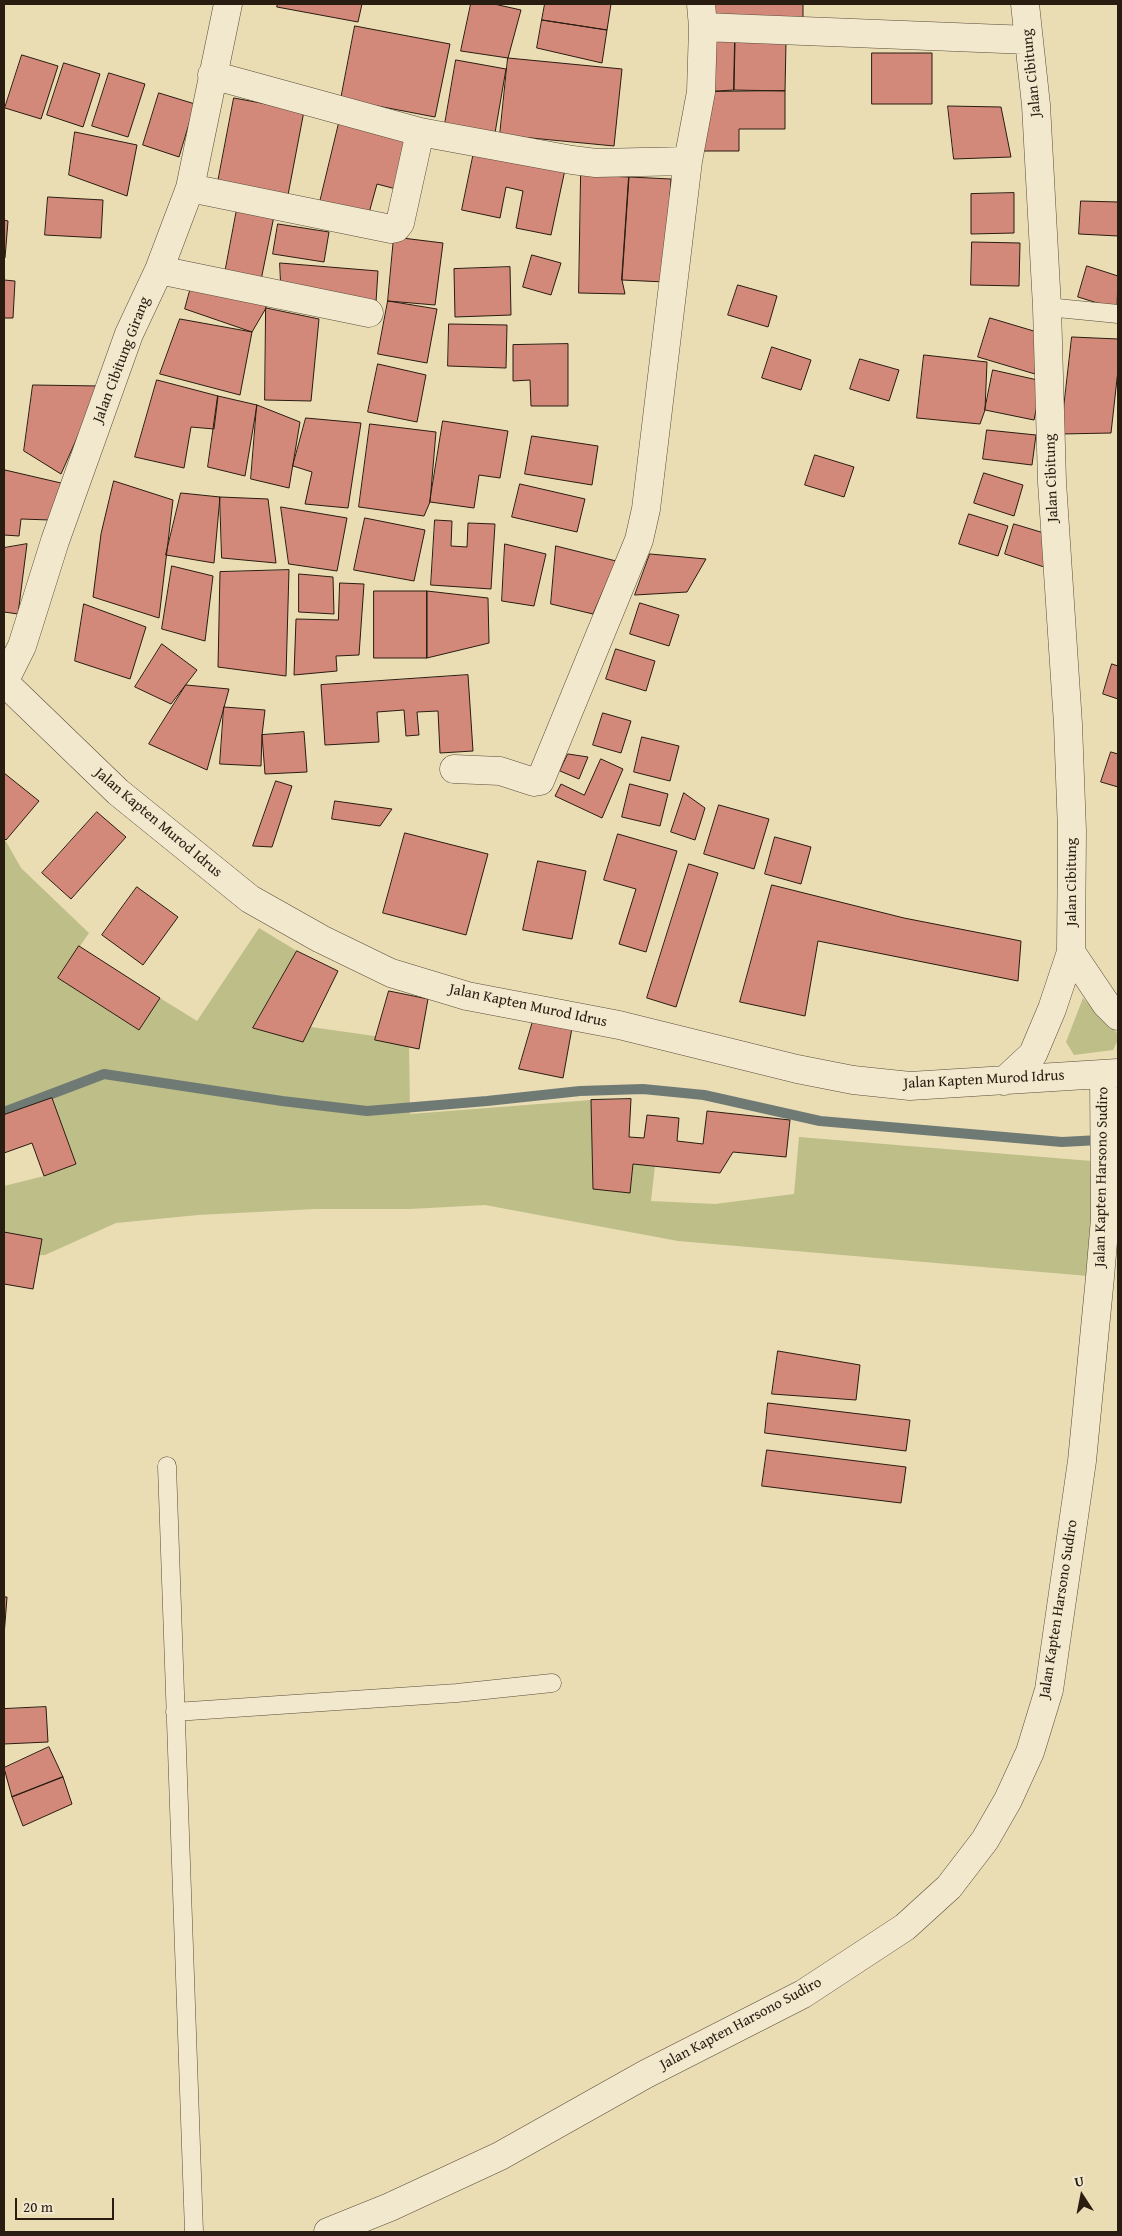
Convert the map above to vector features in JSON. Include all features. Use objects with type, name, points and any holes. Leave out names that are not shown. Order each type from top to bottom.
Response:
[{"type":"street","name":"Jalan Cibitung Girang","points":[[4,682],[22,646],[55,541],[129,334],[159,270],[190,188],[228,4]]},
{"type":"street","name":"Jalan Cibitung","points":[[1004,1080],[1033,1054],[1052,1009],[1071,952],[1072,831],[1068,724],[1052,482],[1047,306],[1036,106],[1024,4]]},
{"type":"street","points":[[454,769],[500,771],[534,782],[540,780],[639,540],[646,509],[688,161],[701,92],[702,16],[1029,40]]},
{"type":"street","points":[[212,75],[420,132],[584,162],[688,161]]},
{"type":"street","points":[[190,188],[391,229],[396,228],[400,223],[420,132]]},
{"type":"street","points":[[159,270],[369,313]]},
{"type":"street","name":"Jalan Kapten Murod Idrus","points":[[4,682],[118,792],[250,899],[320,939],[390,973],[467,996],[619,1025],[797,1069],[853,1080],[910,1086],[1111,1073]]},
{"type":"street","points":[[1071,952],[1106,1004],[1118,1016]]},
{"type":"street","name":"Jalan Kapten Harsono Sudiro","points":[[328,2232],[390,2207],[500,2156],[646,2074],[803,1994],[905,1927],[950,1888],[985,1840],[1008,1800],[1030,1752],[1049,1690],[1082,1461],[1103,1248],[1105,1219],[1104,1162],[1111,1073]]},
{"type":"lane","points":[[1047,306],[1118,314]]},
{"type":"lane","points":[[167,1466],[194,2232]]},
{"type":"lane","points":[[175,1712],[457,1693],[552,1683]]},
{"type":"green space","points":[[4,838],[21,868],[89,933],[58,978],[139,1030],[160,998],[197,1021],[259,928],[297,951],[253,1028],[302,1042],[311,1027],[409,1041],[410,1114],[591,1100],[593,1189],[630,1193],[633,1164],[655,1166],[651,1201],[715,1204],[794,1194],[799,1137],[1104,1162],[1100,1277],[678,1241],[485,1205],[410,1209],[315,1209],[198,1215],[116,1223],[45,1255],[4,1256],[4,1186],[44,1176],[76,1164],[52,1098],[4,1115]]},
{"type":"green space","points":[[1083,998],[1117,1033],[1118,1040],[1113,1050],[1074,1055],[1066,1042]]},
{"type":"building","points":[[278,4],[362,4],[358,22],[277,7]]},
{"type":"building","points":[[471,4],[494,4],[521,10],[508,58],[461,51]]},
{"type":"building","points":[[545,4],[611,4],[607,30],[542,20]]},
{"type":"building","points":[[713,4],[803,4],[803,21],[713,14]]},
{"type":"building","points":[[542,20],[607,30],[602,63],[537,48]]},
{"type":"building","points":[[355,26],[450,44],[435,117],[341,99]]},
{"type":"building","points":[[702,37],[735,41],[734,90],[701,92]]},
{"type":"building","points":[[735,41],[786,41],[785,91],[734,90]]},
{"type":"building","points":[[872,53],[932,53],[932,104],[872,104]]},
{"type":"building","points":[[22,55],[58,66],[41,119],[5,108]]},
{"type":"building","points":[[508,58],[622,69],[614,146],[500,135]]},
{"type":"building","points":[[456,60],[506,69],[495,133],[445,124]]},
{"type":"building","points":[[64,63],[100,74],[83,127],[47,115]]},
{"type":"building","points":[[109,73],[145,84],[128,137],[92,126]]},
{"type":"building","points":[[785,91],[785,129],[739,129],[739,151],[702,151],[701,92]]},
{"type":"building","points":[[159,93],[195,104],[179,157],[143,145]]},
{"type":"building","points":[[234,98],[304,111],[288,195],[218,182]]},
{"type":"building","points":[[948,106],[1001,107],[1011,157],[954,159]]},
{"type":"building","points":[[339,123],[408,138],[396,189],[377,184],[369,213],[320,202]]},
{"type":"building","points":[[75,132],[137,145],[127,196],[69,175]]},
{"type":"building","points":[[475,147],[566,165],[551,235],[516,228],[523,191],[506,187],[500,218],[462,210]]},
{"type":"building","points":[[581,175],[629,177],[622,280],[625,294],[579,293]]},
{"type":"building","points":[[629,177],[671,179],[665,282],[622,280]]},
{"type":"building","points":[[1014,193],[1014,233],[971,234],[971,194]]},
{"type":"building","points":[[48,197],[103,200],[101,238],[45,235]]},
{"type":"building","points":[[1081,201],[1118,202],[1118,236],[1079,234]]},
{"type":"building","points":[[237,209],[274,216],[261,280],[225,273]]},
{"type":"building","points":[[4,220],[8,221],[5,258],[4,258]]},
{"type":"building","points":[[278,224],[329,232],[324,262],[273,254]]},
{"type":"building","points":[[394,237],[443,243],[435,305],[388,301]]},
{"type":"building","points":[[972,242],[1020,243],[1019,286],[971,285]]},
{"type":"building","points":[[532,255],[561,263],[551,295],[523,287]]},
{"type":"building","points":[[280,263],[378,271],[376,302],[281,284]]},
{"type":"building","points":[[1087,266],[1118,276],[1117,309],[1078,297]]},
{"type":"building","points":[[510,267],[511,315],[455,317],[454,269]]},
{"type":"building","points":[[4,280],[15,281],[13,318],[4,318]]},
{"type":"building","points":[[738,285],[777,296],[768,327],[728,315]]},
{"type":"building","points":[[191,287],[267,300],[266,308],[252,332],[185,309]]},
{"type":"building","points":[[388,301],[437,309],[427,363],[378,354]]},
{"type":"building","points":[[266,308],[319,319],[311,401],[265,400]]},
{"type":"building","points":[[990,318],[1037,332],[1035,374],[978,357]]},
{"type":"building","points":[[180,319],[252,332],[240,395],[160,374]]},
{"type":"building","points":[[449,324],[507,325],[506,368],[448,366]]},
{"type":"building","points":[[1072,337],[1118,339],[1118,370],[1111,433],[1061,434]]},
{"type":"building","points":[[568,344],[568,406],[531,406],[530,380],[513,381],[513,345]]},
{"type":"building","points":[[772,347],[811,360],[801,390],[762,378]]},
{"type":"building","points":[[924,355],[987,362],[985,410],[980,424],[917,418]]},
{"type":"building","points":[[860,359],[899,370],[889,401],[850,389]]},
{"type":"building","points":[[378,364],[426,375],[417,422],[368,412]]},
{"type":"building","points":[[993,370],[1042,381],[1034,420],[985,410]]},
{"type":"building","points":[[157,380],[218,396],[214,429],[191,427],[184,468],[135,457]]},
{"type":"building","points":[[33,385],[100,386],[61,474],[24,451]]},
{"type":"building","points":[[218,396],[257,405],[245,476],[208,467]]},
{"type":"building","points":[[257,405],[300,422],[289,488],[251,479]]},
{"type":"building","points":[[306,418],[361,423],[348,508],[305,504],[312,472],[293,466]]},
{"type":"building","points":[[443,421],[508,431],[500,478],[479,475],[474,508],[430,502]]},
{"type":"building","points":[[370,424],[436,432],[430,502],[424,516],[359,507]]},
{"type":"building","points":[[987,430],[1036,435],[1032,465],[983,459]]},
{"type":"building","points":[[532,436],[598,446],[592,485],[525,474]]},
{"type":"building","points":[[815,455],[854,467],[844,497],[805,485]]},
{"type":"building","points":[[5,470],[61,483],[50,520],[21,519],[19,536],[4,535]]},
{"type":"building","points":[[984,473],[1023,485],[1014,516],[974,503]]},
{"type":"building","points":[[114,481],[173,500],[159,618],[93,597],[101,534]]},
{"type":"building","points":[[520,484],[585,499],[577,532],[512,517]]},
{"type":"building","points":[[181,493],[220,497],[214,563],[166,555]]},
{"type":"building","points":[[220,497],[268,499],[276,563],[222,558]]},
{"type":"building","points":[[281,507],[347,518],[337,571],[289,564]]},
{"type":"building","points":[[969,514],[1008,526],[998,556],[959,544]]},
{"type":"building","points":[[365,518],[425,530],[414,581],[354,570]]},
{"type":"building","points":[[435,520],[452,521],[451,546],[467,547],[468,523],[495,524],[491,589],[431,585]]},
{"type":"building","points":[[1014,524],[1054,536],[1044,567],[1005,554]]},
{"type":"building","points":[[27,544],[18,614],[4,612],[4,548]]},
{"type":"building","points":[[505,544],[546,554],[534,606],[502,601]]},
{"type":"building","points":[[556,546],[616,561],[593,614],[551,604]]},
{"type":"building","points":[[650,554],[706,559],[687,592],[635,595]]},
{"type":"building","points":[[172,566],[213,576],[205,641],[162,629]]},
{"type":"building","points":[[289,570],[286,676],[218,667],[220,572]]},
{"type":"building","points":[[299,574],[333,577],[334,614],[299,612]]},
{"type":"building","points":[[340,583],[364,584],[359,655],[336,656],[337,671],[294,675],[296,619],[338,620]]},
{"type":"building","points":[[374,591],[427,591],[427,658],[374,658]]},
{"type":"building","points":[[427,591],[488,598],[489,643],[427,658]]},
{"type":"building","points":[[640,603],[679,615],[669,646],[630,634]]},
{"type":"building","points":[[84,604],[146,627],[130,679],[75,661]]},
{"type":"building","points":[[162,644],[197,670],[171,704],[135,687]]},
{"type":"building","points":[[616,649],[655,661],[646,691],[606,679]]},
{"type":"building","points":[[1112,664],[1118,666],[1118,699],[1103,694]]},
{"type":"building","points":[[468,675],[473,751],[440,753],[438,711],[417,712],[419,735],[406,736],[404,710],[377,712],[379,742],[325,745],[321,685]]},
{"type":"building","points":[[186,685],[229,689],[207,770],[149,744]]},
{"type":"building","points":[[224,707],[265,710],[261,766],[220,764]]},
{"type":"building","points":[[603,713],[631,721],[621,753],[593,745]]},
{"type":"building","points":[[304,732],[307,772],[265,774],[262,735]]},
{"type":"building","points":[[642,737],[679,746],[670,781],[634,772]]},
{"type":"building","points":[[1111,752],[1118,754],[1118,787],[1101,782]]},
{"type":"building","points":[[568,754],[588,757],[579,779],[560,771]]},
{"type":"building","points":[[601,759],[623,769],[602,818],[555,796],[561,784],[584,795]]},
{"type":"building","points":[[4,773],[39,801],[6,840],[4,838]]},
{"type":"building","points":[[276,781],[292,786],[272,847],[253,846]]},
{"type":"building","points":[[630,784],[668,794],[660,826],[622,817]]},
{"type":"building","points":[[684,793],[705,808],[695,840],[671,832]]},
{"type":"building","points":[[335,801],[392,809],[380,826],[332,819]]},
{"type":"building","points":[[719,805],[769,819],[754,869],[704,854]]},
{"type":"building","points":[[97,812],[126,837],[71,899],[42,873]]},
{"type":"building","points":[[405,833],[488,854],[466,935],[383,913]]},
{"type":"building","points":[[618,834],[677,851],[646,952],[619,944],[636,889],[604,880]]},
{"type":"building","points":[[775,837],[811,847],[801,884],[765,874]]},
{"type":"building","points":[[538,861],[586,871],[572,939],[523,930]]},
{"type":"building","points":[[689,864],[718,873],[676,1007],[647,998]]},
{"type":"building","points":[[772,885],[904,918],[1021,941],[1018,981],[818,941],[805,1016],[740,1002]]},
{"type":"building","points":[[137,887],[178,917],[143,965],[102,935]]},
{"type":"building","points":[[79,946],[160,998],[139,1030],[58,978]]},
{"type":"building","points":[[297,951],[338,971],[303,1042],[253,1028]]},
{"type":"building","points":[[389,991],[428,999],[419,1049],[375,1040]]},
{"type":"building","points":[[533,1021],[572,1028],[563,1078],[519,1069]]},
{"type":"building","points":[[52,1098],[76,1164],[44,1176],[32,1143],[4,1153],[4,1115]]},
{"type":"building","points":[[631,1099],[629,1137],[644,1138],[647,1115],[679,1118],[677,1141],[703,1144],[707,1111],[790,1120],[786,1157],[733,1152],[720,1173],[633,1164],[630,1193],[593,1189],[591,1100]]},
{"type":"building","points":[[4,1232],[42,1239],[33,1289],[4,1284]]},
{"type":"building","points":[[778,1351],[860,1365],[856,1400],[772,1394]]},
{"type":"building","points":[[768,1403],[910,1420],[906,1451],[765,1433]]},
{"type":"building","points":[[767,1450],[906,1467],[901,1503],[762,1486]]},
{"type":"building","points":[[4,1597],[7,1597],[4,1636]]},
{"type":"building","points":[[46,1707],[48,1742],[4,1744],[4,1709]]},
{"type":"building","points":[[49,1747],[63,1777],[12,1797],[4,1768]]},
{"type":"building","points":[[63,1777],[72,1804],[23,1826],[12,1797]]},
{"type":"waterway","points":[[4,1112],[104,1074],[282,1101],[367,1111],[580,1091],[643,1089],[704,1095],[820,1121],[1062,1142],[1118,1139]]}]
